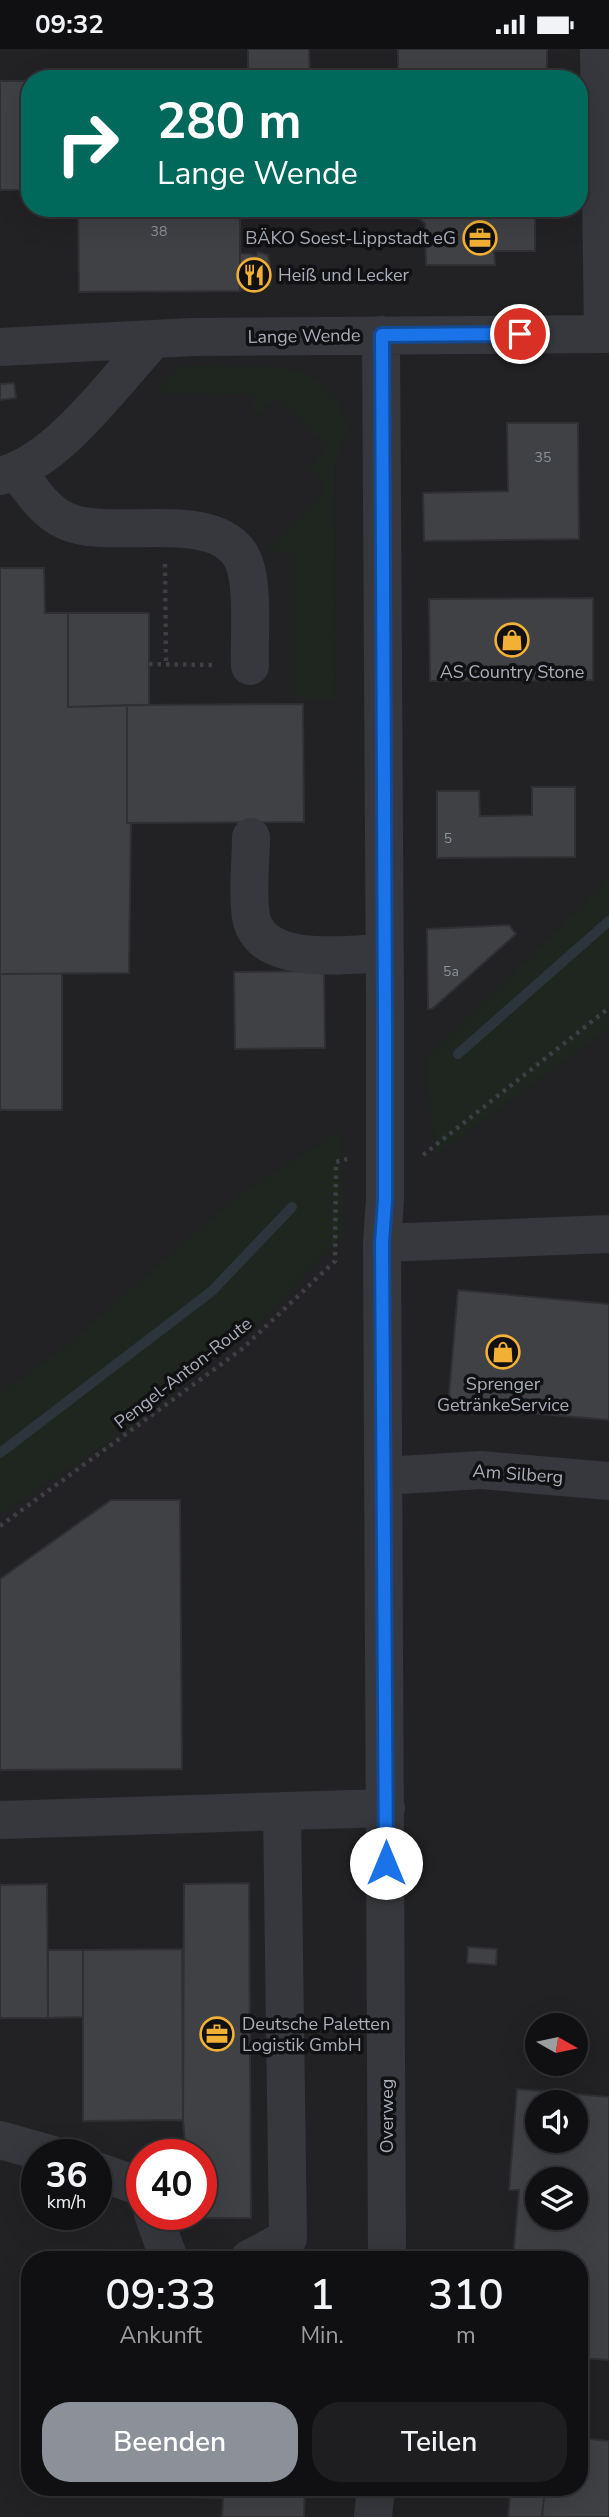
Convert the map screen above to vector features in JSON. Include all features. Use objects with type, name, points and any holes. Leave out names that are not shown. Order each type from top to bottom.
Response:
[{"type":"street","points":[[599,49],[606,334]]},
{"type":"street","name":"Lange Wende","points":[[1,340],[606,334]]},
{"type":"street","name":"Overweg","points":[[382,335],[382,1243],[387,2251]]},
{"type":"street","points":[[154,339],[51,452],[9,474],[64,521],[90,530],[164,529],[207,532],[227,543],[240,555],[246,571],[250,666]]},
{"type":"street","points":[[251,837],[251,919],[264,941],[301,956],[384,953]]},
{"type":"street","points":[[382,1243],[609,1234]]},
{"type":"street","name":"Am Silberg","points":[[384,1476],[481,1470],[609,1482]]},
{"type":"street","points":[[0,1820],[386,1808]]},
{"type":"street","points":[[264,2251],[288,2238],[282,1811]]},
{"type":"street","points":[[0,2140],[21,2146]]},
{"type":"street","points":[[159,2230],[166,2251]]},
{"type":"street","points":[[373,2517],[375,2496]]},
{"type":"path","points":[[164,529],[166,664]]},
{"type":"path","points":[[149,664],[194,664]]},
{"type":"path","name":"Pengel-Anton-Route","points":[[0,1526],[242,1349],[335,1261],[336,1162],[384,1150],[421,1157],[609,1008]]},
{"type":"shaded area","points":[[0,49],[609,49],[609,2517],[0,2517]]},
{"type":"shaded area","points":[[180,366],[284,367],[312,375],[337,398],[348,426],[334,466],[335,699],[295,699],[295,552],[267,551],[327,489],[310,467],[328,447],[278,398],[254,417],[254,394],[157,393]]},
{"type":"shaded area","points":[[609,879],[609,1028],[436,1155],[425,1059]]},
{"type":"shaded area","points":[[341,1130],[343,1235],[255,1327],[131,1427],[0,1514],[0,1393],[66,1346],[236,1197]]},
{"type":"building","points":[[248,49],[309,49],[310,70],[248,70]]},
{"type":"building","points":[[398,49],[547,49],[547,70],[398,70]]},
{"type":"building","points":[[0,81],[21,81],[21,190],[0,190]]},
{"type":"building","points":[[78,217],[240,217],[240,291],[79,292]]},
{"type":"building","name":"BÄKO Soest-Lippstadt eG","points":[[535,217],[535,251],[494,251],[495,265],[426,265],[425,224],[419,218]]},
{"type":"building","name":"Heiß und Lecker","points":[[258,252],[268,255],[268,284],[271,285],[240,290],[240,253],[256,255]]},
{"type":"building","points":[[14,383],[16,398],[0,400],[0,384]]},
{"type":"building","points":[[507,423],[578,423],[579,539],[424,541],[423,493],[508,491]]},
{"type":"building","points":[[0,568],[44,568],[45,613],[68,613],[68,707],[127,705],[127,823],[131,823],[129,973],[0,974]]},
{"type":"building","name":"AS Country Stone","points":[[593,598],[593,680],[430,681],[429,599]]},
{"type":"building","points":[[68,613],[149,613],[149,705],[68,707]]},
{"type":"building","points":[[303,704],[304,822],[127,823],[127,705]]},
{"type":"building","points":[[532,787],[575,787],[575,857],[437,858],[437,791],[479,791],[480,816],[532,815]]},
{"type":"building","points":[[509,925],[516,934],[432,1009],[428,1009],[427,929]]},
{"type":"building","points":[[324,971],[325,1048],[235,1049],[234,972]]},
{"type":"building","points":[[0,974],[62,974],[62,1110],[0,1110]]},
{"type":"building","points":[[458,1290],[609,1304],[609,1420],[448,1406]]},
{"type":"building","points":[[111,1500],[180,1500],[182,1769],[0,1770],[0,1579]]},
{"type":"building","name":"Deutsche Paletten Logistik GmbH","points":[[249,1883],[251,2218],[217,2218],[217,2139],[185,2139],[184,1884]]},
{"type":"building","points":[[47,1884],[48,2018],[0,2018],[0,1885]]},
{"type":"building","points":[[468,1947],[497,1949],[496,1965],[467,1963]]},
{"type":"building","points":[[182,1949],[183,2120],[83,2121],[83,1950]]},
{"type":"building","points":[[48,1950],[83,1950],[83,2017],[48,2018]]},
{"type":"building","points":[[517,2089],[528,2090],[525,2090],[525,2153],[588,2153],[588,2095],[609,2097],[609,2360],[588,2359],[588,2251],[514,2251],[519,2190],[509,2190]]},
{"type":"building","points":[[588,2439],[609,2441],[609,2517],[542,2517],[544,2496],[588,2496]]},
{"type":"building","points":[[141,2496],[305,2496],[304,2517],[222,2517],[223,2498]]},
{"type":"building","points":[[510,2496],[544,2496],[542,2517],[508,2517]]},
{"type":"waterway","points":[[458,1054],[609,921]]},
{"type":"waterway","points":[[0,1453],[212,1291],[292,1207]]},
{"type":"place","name":"BÄKO Soest-Lippstadt eG","points":[[480,238]]},
{"type":"place","name":"Heiß und Lecker","points":[[254,275]]},
{"type":"place","name":"AS Country Stone","points":[[512,640]]},
{"type":"place","name":"Sprenger GetränkeService","points":[[503,1352]]},
{"type":"place","name":"Deutsche Paletten Logistik GmbH","points":[[217,2034]]},
{"type":"route","points":[[386,1863],[382,1243],[385,1200],[382,335],[520,334]]}]
